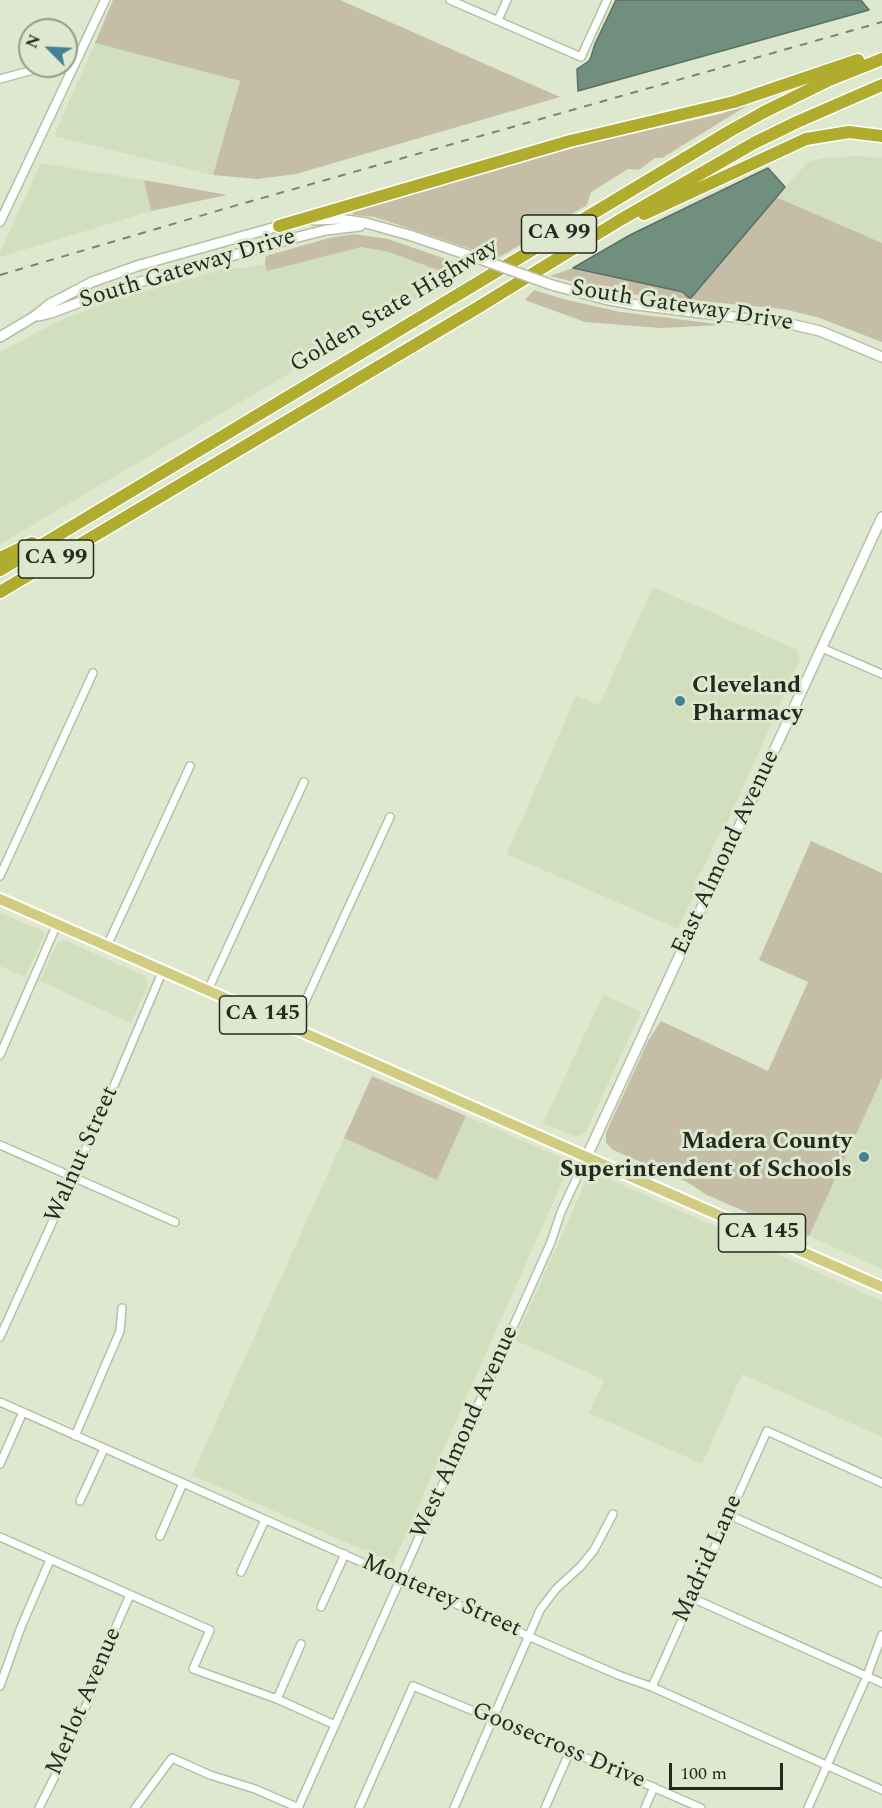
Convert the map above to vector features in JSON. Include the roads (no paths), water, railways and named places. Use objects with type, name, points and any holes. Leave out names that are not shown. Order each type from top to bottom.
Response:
[{"type":"highway","points":[[279,226],[570,141],[734,102],[882,51]]},
{"type":"highway","name":"Golden State Highway","points":[[0,570],[755,116],[827,81],[882,59]]},
{"type":"highway","name":"Golden State Highway","points":[[0,592],[477,308],[620,220],[754,143],[882,85]]},
{"type":"highway","points":[[620,220],[647,213],[806,139],[849,132],[882,136]]},
{"type":"highway","points":[[0,558],[103,508]]},
{"type":"highway","points":[[0,600],[111,526]]},
{"type":"main road","name":"South Gateway Drive","points":[[0,337],[60,298],[92,282],[242,236],[279,226],[323,219],[354,221],[377,226],[552,285],[604,299],[790,324],[828,334],[882,357]]},
{"type":"main road","name":"South Gateway Drive","points":[[35,316],[51,313],[108,291],[326,230],[353,226],[377,226]]},
{"type":"main road","points":[[242,236],[247,252]]},
{"type":"main road","points":[[0,331],[13,330]]},
{"type":"main road","name":"East Almond Avenue","points":[[587,1156],[882,517]]},
{"type":"main road","name":"CA 145","points":[[0,899],[882,1287]]},
{"type":"street","points":[[0,222],[105,0]]},
{"type":"street","points":[[450,0],[581,57],[607,0]]},
{"type":"street","points":[[498,20],[507,0]]},
{"type":"street","points":[[0,80],[18,75]]},
{"type":"street","points":[[822,648],[882,674]]},
{"type":"street","points":[[0,876],[93,673]]},
{"type":"street","points":[[107,946],[190,766]]},
{"type":"street","points":[[208,990],[304,782]]},
{"type":"street","points":[[293,1028],[390,817]]},
{"type":"street","points":[[0,1055],[57,924]]},
{"type":"street","name":"Walnut Street","points":[[0,1338],[74,1177],[163,970]]},
{"type":"street","points":[[0,1144],[175,1222]]},
{"type":"street","name":"West Almond Avenue","points":[[298,1808],[551,1242],[561,1212],[587,1156]]},
{"type":"street","points":[[75,1436],[120,1331],[122,1308]]},
{"type":"street","name":"Monterey Street","points":[[0,1402],[882,1790]]},
{"type":"street","points":[[0,1464],[23,1412]]},
{"type":"street","name":"Madrid Lane","points":[[652,1687],[767,1431],[882,1483]]},
{"type":"street","points":[[80,1501],[104,1449]]},
{"type":"street","points":[[160,1536],[183,1483]]},
{"type":"street","points":[[454,1808],[528,1636],[548,1599],[594,1551],[614,1514]]},
{"type":"street","points":[[729,1515],[882,1583]]},
{"type":"street","points":[[241,1572],[265,1520]]},
{"type":"street","points":[[0,1537],[210,1630],[193,1669],[277,1699],[335,1725]]},
{"type":"street","points":[[321,1607],[345,1554]]},
{"type":"street","points":[[0,1686],[21,1627],[50,1560]]},
{"type":"street","name":"Merlot Avenue","points":[[39,1808],[92,1692],[100,1663],[130,1595]]},
{"type":"street","points":[[692,1598],[882,1683]]},
{"type":"street","points":[[808,1808],[867,1676],[882,1635]]},
{"type":"street","points":[[277,1699],[301,1644]]},
{"type":"street","name":"Goosecross Drive","points":[[359,1808],[413,1686],[701,1808]]},
{"type":"street","points":[[545,1808],[570,1751]]},
{"type":"street","points":[[135,1808],[172,1758],[298,1808]]},
{"type":"street","points":[[645,1808],[654,1787]]},
{"type":"railway","points":[[0,275],[227,208],[882,22]]},
{"type":"place","name":"Cleveland Pharmacy","points":[[680,701]]},
{"type":"place","name":"Madera County Superintendent of Schools","points":[[864,1157]]}]
